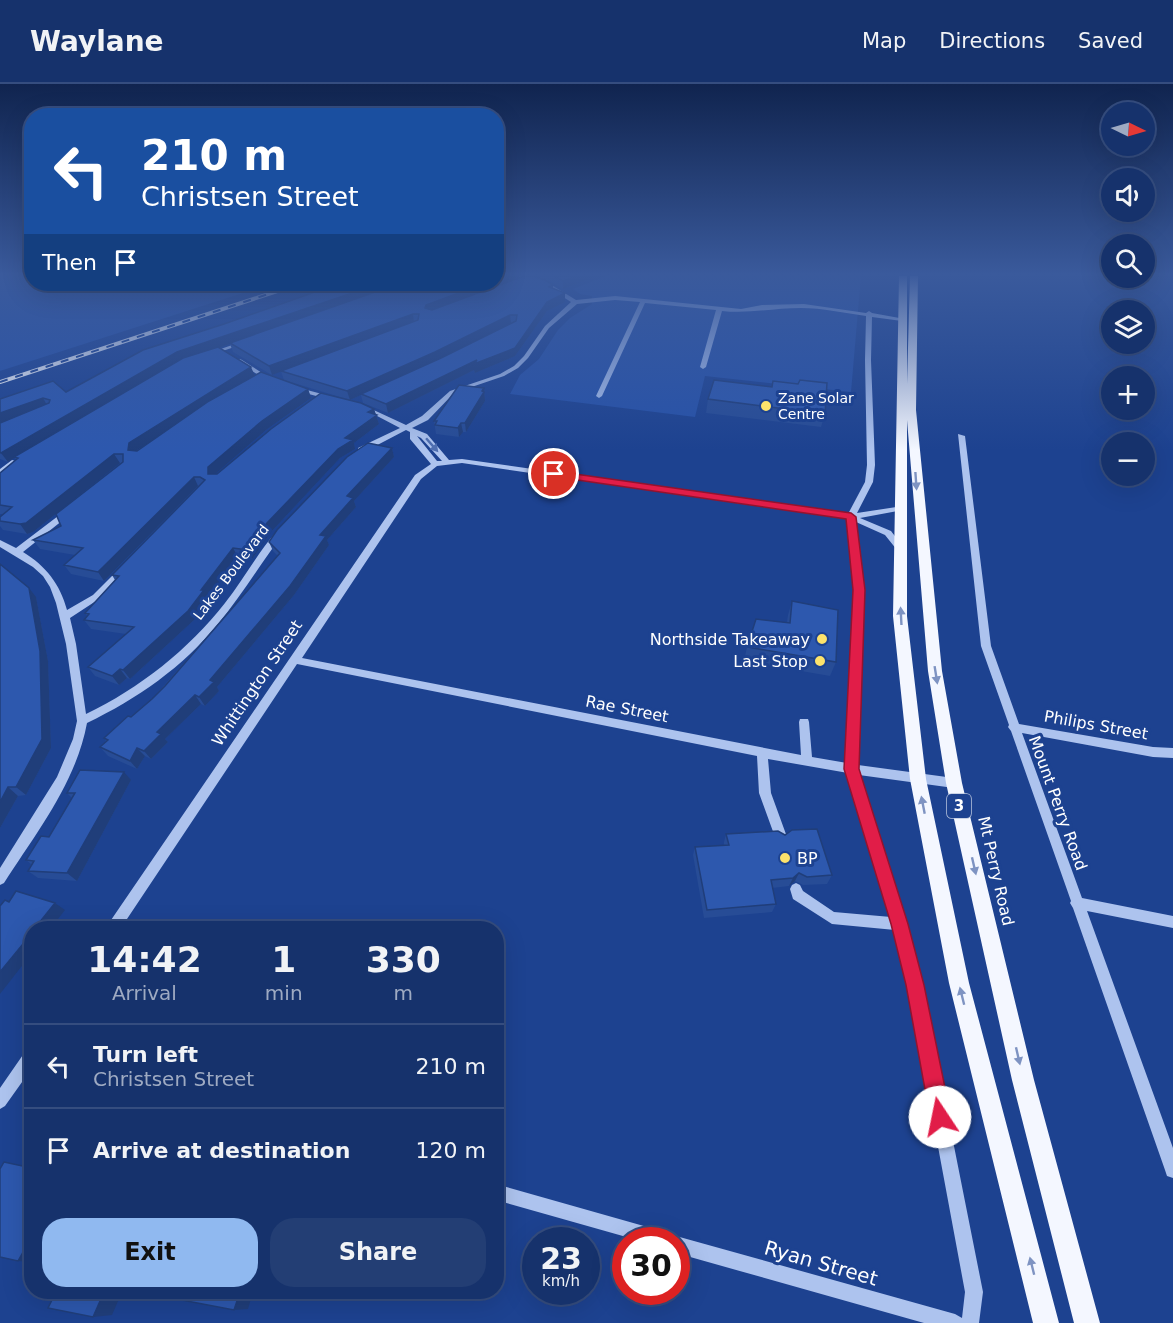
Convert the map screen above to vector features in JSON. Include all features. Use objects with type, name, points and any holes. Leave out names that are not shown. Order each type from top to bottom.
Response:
[{"type":"main road","name":"Mt Perry Road","points":[[907,334],[900,508],[900,616],[918,778],[959,983],[1046,1323]]},
{"type":"main road","name":"Mt Perry Road","points":[[909,334],[911,410],[919,513],[935,671],[954,783],[1023,1080],[1087,1323]]},
{"type":"street","points":[[353,456],[410,430],[452,392],[502,375],[516,367],[542,334]]},
{"type":"street","points":[[599,396],[628,334]]},
{"type":"street","points":[[703,367],[713,334]]},
{"type":"street","points":[[869,334],[871,465],[869,482],[851,517],[859,590],[852,769],[900,924],[915,985],[974,1292],[970,1323]]},
{"type":"street","points":[[202,357],[249,342]]},
{"type":"street","points":[[222,350],[263,376],[342,401]]},
{"type":"street","points":[[255,380],[263,376]]},
{"type":"street","points":[[313,403],[322,396]]},
{"type":"street","points":[[352,403],[424,436],[446,461]]},
{"type":"street","points":[[410,430],[414,439],[435,464],[462,461],[851,517],[888,533],[900,548]]},
{"type":"street","name":"Mount Perry Road","points":[[961,436],[986,646],[1173,1170]]},
{"type":"street","points":[[1,470],[19,460]]},
{"type":"street","name":"Whittington Street","points":[[119,921],[418,477],[435,464]]},
{"type":"street","points":[[851,517],[900,508]]},
{"type":"street","points":[[17,552],[73,509]]},
{"type":"street","name":"Lakes Boulevard","points":[[82,721],[110,708],[138,690],[203,634],[229,603],[258,560],[283,529]]},
{"type":"street","points":[[0,879],[71,763],[81,735],[82,721],[65,616],[55,589],[47,575],[30,560],[2,546]]},
{"type":"street","points":[[65,616],[96,597],[134,560]]},
{"type":"street","name":"Rae Street","points":[[294,660],[762,753],[852,769],[954,783]]},
{"type":"street","points":[[804,722],[807,761]]},
{"type":"street","name":"Philips Street","points":[[1014,727],[1153,752],[1173,753]]},
{"type":"street","points":[[762,753],[765,793],[781,837]]},
{"type":"street","points":[[796,889],[798,895],[832,918],[900,924]]},
{"type":"street","points":[[1076,903],[1173,922]]},
{"type":"street","points":[[0,1101],[24,1066]]},
{"type":"street","points":[[504,1194],[619,1227]]},
{"type":"street","name":"Ryan Street","points":[[690,1248],[955,1323]]},
{"type":"shaded area","points":[[0,334],[116,334],[0,371]]},
{"type":"shaded area","points":[[555,334],[856,334],[851,392],[705,376],[695,417],[510,394],[520,375],[539,359]]},
{"type":"building","points":[[193,334],[231,334],[177,352],[0,452],[0,423],[49,403],[50,400],[43,398],[0,413],[0,399],[53,381],[66,392],[143,350]]},
{"type":"building","points":[[256,334],[358,334],[269,366],[230,343]]},
{"type":"building","points":[[381,334],[472,334],[347,391],[281,371]]},
{"type":"building","points":[[490,334],[525,334],[515,348],[474,364],[477,360],[386,404],[361,394]]},
{"type":"building","points":[[218,347],[251,367],[129,443],[128,450],[137,451],[209,401],[261,372],[308,389],[262,421],[208,467],[208,474],[217,474],[271,429],[321,393],[361,403],[374,409],[368,412],[377,415],[345,438],[353,440],[338,449],[267,523],[248,550],[233,548],[188,611],[123,670],[120,669],[112,676],[88,667],[134,627],[84,620],[89,614],[85,613],[119,576],[112,575],[205,480],[194,477],[98,572],[64,565],[83,548],[33,540],[61,526],[56,514],[123,462],[123,454],[114,454],[26,523],[20,524],[0,521],[0,517],[12,507],[0,505],[0,473],[18,458],[14,457],[183,358]]},
{"type":"building","points":[[714,380],[772,387],[773,381],[798,384],[800,380],[827,383],[825,414],[708,399]]},
{"type":"building","points":[[459,385],[484,388],[482,391],[484,392],[465,423],[461,423],[458,428],[435,425],[437,421],[434,421]]},
{"type":"building","points":[[368,443],[392,448],[347,496],[353,498],[320,535],[326,536],[290,586],[210,680],[214,682],[199,697],[195,695],[157,732],[161,734],[144,751],[137,748],[130,761],[100,747],[108,740],[104,738],[165,686],[280,553],[269,542],[277,530],[347,457]]},
{"type":"building","points":[[0,564],[29,588],[40,651],[42,739],[16,787],[8,787],[0,802]]},
{"type":"building","points":[[792,601],[838,610],[836,662],[747,647],[756,619],[790,623]]},
{"type":"building","points":[[80,770],[124,772],[67,873],[28,871],[34,861],[26,860],[41,836],[49,837],[75,793],[67,793]]},
{"type":"building","points":[[817,829],[832,875],[807,877],[799,873],[793,878],[771,880],[776,904],[707,910],[695,847],[729,845],[726,834],[778,831],[785,835],[792,830]]},
{"type":"building","points":[[16,891],[55,903],[41,921],[24,921],[24,943],[0,972],[0,906],[5,900],[9,902]]},
{"type":"building","points":[[4,1162],[24,1166],[24,1250],[18,1261],[0,1257],[0,1169]]},
{"type":"building","points":[[52,1299],[101,1299],[93,1317],[48,1308]]},
{"type":"building","points":[[176,1299],[238,1299],[234,1310]]},
{"type":"railway","points":[[0,382],[147,334]]},
{"type":"place","name":"Zane Solar Centre","points":[[766,406]]},
{"type":"place","name":"Northside Takeaway","points":[[822,639]]},
{"type":"place","name":"Last Stop","points":[[820,661]]},
{"type":"place","name":"BP","points":[[785,858]]},
{"type":"route","points":[[554,474],[851,517],[859,590],[852,769],[900,924],[915,985],[940,1117]]}]
